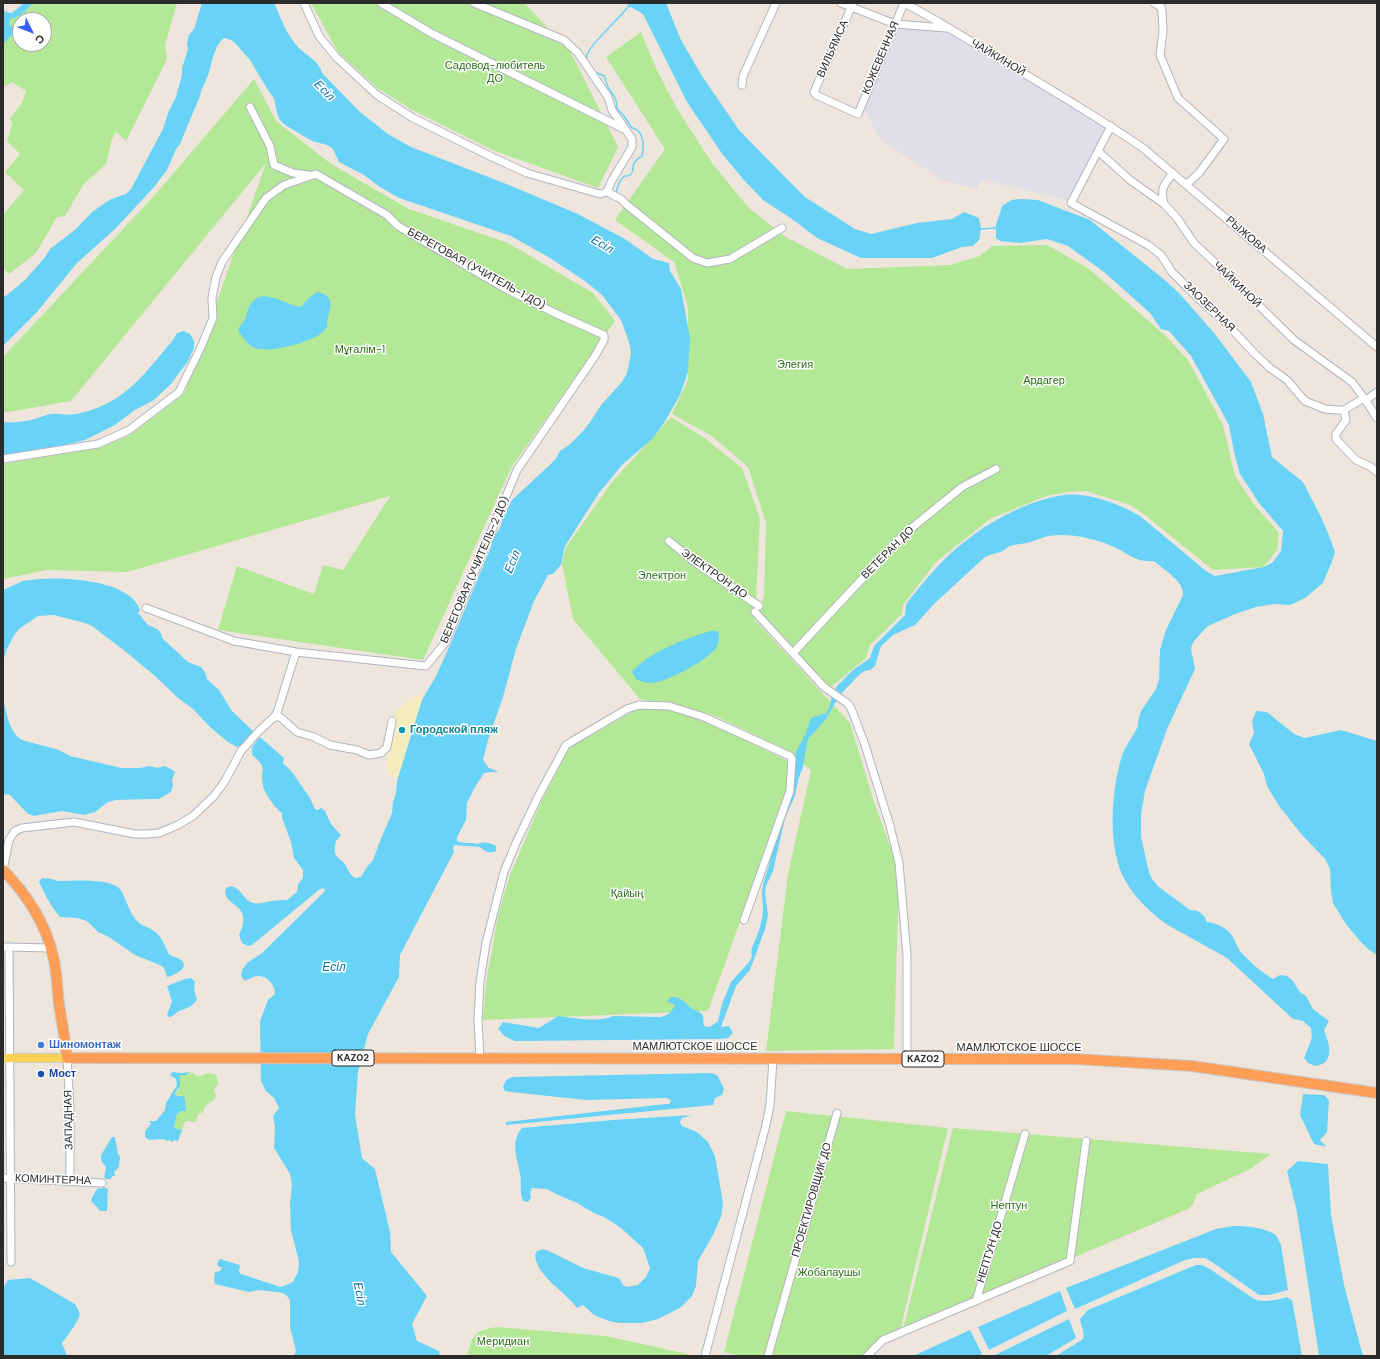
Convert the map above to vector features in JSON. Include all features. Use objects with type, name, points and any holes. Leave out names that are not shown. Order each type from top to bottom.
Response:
[{"type":"highway","points":[[3,870],[22,891],[32,906],[51,948],[56,967],[67,1058]]},
{"type":"highway","name":"МАМЛЮТСКОЕ ШОССЕ","points":[[67,1058],[1075,1059],[1192,1066],[1377,1093]]},
{"type":"main road","points":[[6,1058],[67,1058]]},
{"type":"street","points":[[304,3],[319,36],[337,58],[377,95],[412,118],[527,173],[600,194],[607,192],[621,199],[693,258],[707,264],[730,259],[782,228]]},
{"type":"street","points":[[381,3],[431,33],[624,129]]},
{"type":"street","points":[[474,3],[564,40],[578,54],[608,97],[612,110],[632,139],[632,147],[611,182],[607,192]]},
{"type":"street","points":[[742,85],[743,76],[776,3]]},
{"type":"street","points":[[841,3],[852,5],[895,24],[948,28]]},
{"type":"street","name":"КОЖЕВЕННАЯ","points":[[858,114],[904,3]]},
{"type":"street","name":"ЧАЙКИНОЙ","points":[[904,3],[930,16],[1111,126]]},
{"type":"street","points":[[1154,3],[1161,7],[1162,12],[1163,32],[1160,55],[1178,98],[1224,139],[1198,173],[1187,184]]},
{"type":"street","name":"ВИЛЬЯМСА","points":[[852,5],[815,90],[816,95],[858,114]]},
{"type":"street","points":[[250,106],[270,146],[274,165],[293,173],[314,174]]},
{"type":"street","points":[[1098,151],[1111,126]]},
{"type":"street","name":"РЫЖОВА","points":[[1111,126],[1143,148],[1174,173],[1377,347]]},
{"type":"street","name":"ЧАЙКИНОЙ","points":[[1098,151],[1130,180],[1164,204],[1177,218],[1194,243],[1294,340],[1348,378],[1365,399],[1377,418]]},
{"type":"street","name":"ЗАОЗЕРНАЯ","points":[[1098,151],[1071,203],[1148,245],[1161,255],[1172,272],[1228,325],[1254,354],[1287,380],[1305,401],[1325,409],[1344,410]]},
{"type":"street","points":[[1164,204],[1162,190],[1164,184],[1174,173]]},
{"type":"street","points":[[3,459],[98,444],[129,430],[179,392],[201,347],[213,318],[212,298],[216,277],[222,262],[266,198],[284,185],[314,174]]},
{"type":"street","name":"БЕРЕГОВАЯ (УЧИТЕЛЬ-1 ДО)","points":[[314,174],[387,215],[398,226],[506,289],[604,335],[604,340],[595,356],[517,470]]},
{"type":"street","points":[[1377,392],[1344,410],[1346,420],[1336,434],[1336,439],[1356,460],[1377,472]]},
{"type":"street","name":"ВЕТЕРАН ДО","points":[[793,653],[902,536],[962,487],[996,469]]},
{"type":"street","name":"БЕРЕГОВАЯ (УЧИТЕЛЬ-2 ДО)","points":[[296,652],[426,666],[446,643],[517,470]]},
{"type":"street","name":"ЭЛЕКТРОН ДО","points":[[669,541],[757,609],[793,653],[824,687],[851,708],[865,745],[890,826],[898,863],[907,956],[907,1059]]},
{"type":"street","points":[[3,870],[9,840],[15,831],[22,828],[74,822],[135,834],[147,834],[159,833],[178,825],[193,816],[214,796],[225,781],[242,751],[258,731],[277,713],[296,652],[234,641],[146,608]]},
{"type":"street","points":[[480,1059],[478,1019],[480,982],[486,943],[504,872],[516,842],[566,745],[627,709],[639,704],[669,706],[704,717],[790,756],[792,759],[790,791],[744,920]]},
{"type":"street","points":[[274,717],[280,717],[297,732],[314,737],[330,745],[357,750],[369,755],[381,753],[387,747],[392,721]]},
{"type":"street","points":[[11,1262],[11,1234],[7,1178],[6,947],[51,948]]},
{"type":"street","name":"ЗАПАДНАЯ","points":[[67,1058],[70,1108],[70,1181]]},
{"type":"street","points":[[705,1356],[766,1125],[770,1104],[773,1059]]},
{"type":"street","name":"ПРОЕКТИРОВЩИК ДО","points":[[768,1356],[837,1113]]},
{"type":"street","name":"НЕПТУН ДО","points":[[976,1301],[1026,1134]]},
{"type":"street","points":[[867,1356],[883,1340],[1070,1260],[1086,1141]]},
{"type":"street","name":"КОМИНТЕРНА","points":[[7,1178],[102,1183]]},
{"type":"street","points":[[3,1234],[11,1234]]},
{"type":"shaded area","points":[[897,28],[946,31],[1107,127],[1069,201],[984,180],[979,183],[977,189],[942,180],[881,140],[864,110]]},
{"type":"green space","points":[[33,3],[177,3],[165,45],[167,59],[126,141],[116,132],[112,139],[106,164],[83,185],[65,216],[57,217],[36,253],[9,274],[3,268],[3,215],[24,190],[5,172],[20,154],[7,141],[12,124],[10,118],[22,103],[26,91],[12,82],[3,87],[3,44],[12,35],[12,52],[52,52],[52,12],[24,12]]},
{"type":"green space","name":"Садовод-любитель ДО","points":[[311,3],[524,3],[570,51],[618,147],[598,188],[495,151],[412,110],[376,87],[338,52]]},
{"type":"green space","points":[[12,18],[12,30],[9,25],[10,19]]},
{"type":"green space","points":[[641,32],[656,68],[676,107],[712,163],[748,207],[784,236],[847,269],[950,265],[980,256],[992,246],[1047,245],[1088,268],[1168,338],[1188,360],[1223,425],[1235,476],[1253,503],[1279,533],[1277,550],[1264,567],[1213,570],[1145,515],[1130,505],[1086,491],[1067,492],[1046,496],[990,519],[936,562],[903,605],[902,614],[870,645],[866,658],[831,687],[825,684],[759,612],[764,596],[766,523],[748,467],[712,436],[672,414],[688,380],[688,307],[674,262],[615,220],[665,149],[606,57]]},
{"type":"green space","name":"Мұғалім-1","points":[[254,79],[276,121],[331,164],[409,209],[508,243],[593,293],[615,321],[511,468],[423,660],[218,630],[237,566],[314,594],[323,565],[343,570],[390,496],[127,572],[47,570],[3,579],[3,464],[99,448],[130,435],[184,394],[266,163],[71,401],[3,413],[3,357],[154,196]]},
{"type":"green space","name":"Электрон","points":[[671,417],[706,439],[742,468],[760,518],[755,620],[850,723],[874,802],[899,871],[894,1049],[766,1051],[788,874],[811,770],[786,750],[713,715],[640,699],[573,619],[562,564],[566,547],[612,482]]},
{"type":"green space","name":"Қайың","points":[[639,708],[672,710],[711,723],[788,761],[787,790],[708,1011],[483,1020],[486,983],[499,911],[510,875],[542,800],[569,748]]},
{"type":"green space","points":[[189,1072],[198,1077],[208,1073],[215,1074],[218,1084],[214,1090],[216,1096],[215,1098],[205,1106],[204,1111],[198,1115],[196,1122],[186,1121],[182,1130],[174,1128],[177,1114],[181,1111],[186,1111],[185,1099],[181,1095],[177,1096],[174,1094],[179,1089],[180,1075],[187,1075]]},
{"type":"green space","name":"Жобалаушы","points":[[786,1111],[948,1128],[900,1331],[864,1356],[741,1356],[724,1352]]},
{"type":"green space","name":"Нептун","points":[[953,1128],[1271,1154],[1250,1169],[1197,1194],[1193,1204],[1188,1209],[903,1330]]},
{"type":"green space","name":"Меридиан","points":[[497,1327],[606,1336],[696,1356],[467,1356],[473,1338],[479,1332]]},
{"type":"sand","name":"Городской пляж","points":[[418,694],[422,700],[397,781],[387,769],[388,750],[396,711]]},
{"type":"water","points":[[24,3],[33,3],[24,12],[13,12]]},
{"type":"water","name":"Есіл","points":[[202,3],[274,3],[285,27],[295,43],[319,65],[322,73],[360,112],[388,134],[411,147],[509,185],[578,214],[625,239],[653,259],[669,263],[670,271],[681,289],[690,338],[688,372],[680,395],[664,423],[652,439],[622,465],[599,493],[565,546],[561,565],[553,574],[548,575],[534,601],[516,649],[503,697],[488,740],[483,760],[489,768],[499,772],[484,773],[467,803],[466,820],[457,837],[457,841],[462,842],[492,844],[496,846],[496,851],[489,852],[480,847],[454,845],[454,852],[400,955],[399,977],[368,1034],[358,1072],[355,1115],[362,1158],[375,1169],[390,1232],[391,1252],[427,1296],[412,1324],[417,1341],[439,1351],[440,1356],[294,1356],[296,1351],[290,1327],[290,1300],[287,1296],[283,1293],[258,1290],[249,1292],[215,1284],[215,1272],[220,1271],[222,1267],[219,1267],[217,1264],[220,1259],[240,1265],[239,1272],[241,1274],[281,1287],[293,1282],[298,1272],[299,1262],[291,1230],[290,1205],[292,1184],[290,1174],[274,1148],[275,1127],[273,1116],[279,1108],[274,1098],[266,1091],[261,1081],[260,1021],[268,1000],[275,994],[275,991],[268,979],[262,976],[256,976],[245,981],[241,976],[242,970],[248,962],[261,954],[325,890],[323,888],[320,889],[252,945],[248,946],[242,943],[239,935],[243,924],[243,916],[237,906],[228,899],[226,888],[236,888],[246,899],[254,903],[287,900],[297,892],[298,884],[303,878],[303,870],[294,858],[291,842],[282,818],[282,813],[273,804],[265,792],[262,779],[263,769],[261,763],[252,755],[252,747],[260,737],[284,758],[283,763],[292,772],[310,798],[315,809],[317,810],[321,808],[325,811],[331,824],[341,835],[336,841],[336,856],[345,864],[352,876],[355,878],[361,877],[373,860],[392,813],[397,781],[422,700],[436,676],[450,645],[491,547],[493,538],[500,528],[512,500],[555,460],[560,451],[569,445],[584,430],[601,405],[622,382],[627,373],[631,353],[629,342],[621,320],[602,295],[585,281],[550,258],[511,236],[399,198],[380,187],[364,175],[339,162],[333,149],[327,145],[312,141],[285,125],[280,120],[277,113],[274,98],[250,60],[236,44],[231,40],[224,38],[216,49],[200,96],[180,144],[176,149],[167,170],[154,187],[115,229],[77,263],[37,312],[3,346],[3,297],[25,280],[46,256],[50,249],[76,229],[92,212],[111,199],[126,194],[131,189],[163,129],[168,113],[176,97],[182,75],[182,68],[188,49],[187,43],[189,35],[194,29]]},
{"type":"water","points":[[628,3],[666,3],[681,40],[702,76],[739,130],[805,197],[855,229],[871,234],[917,223],[952,219],[964,212],[979,218],[981,229],[979,240],[973,246],[962,247],[932,258],[861,258],[817,238],[763,200],[723,155],[687,102],[643,14],[631,7],[627,8]]},
{"type":"water","points":[[3,9],[6,12],[12,13],[12,18],[10,19],[9,25],[12,27],[12,35],[3,44]]},
{"type":"water","points":[[1011,200],[1038,200],[1090,220],[1180,294],[1214,333],[1251,382],[1263,414],[1272,457],[1303,482],[1321,517],[1335,552],[1323,583],[1305,598],[1290,605],[1274,604],[1256,607],[1235,614],[1208,626],[1194,641],[1191,648],[1195,669],[1167,729],[1145,791],[1141,814],[1141,837],[1152,879],[1159,887],[1190,910],[1198,911],[1204,916],[1207,922],[1218,925],[1228,931],[1233,937],[1240,951],[1264,973],[1273,979],[1280,975],[1287,976],[1292,980],[1300,992],[1306,996],[1313,1009],[1329,1021],[1324,1030],[1329,1046],[1328,1059],[1316,1066],[1308,1063],[1304,1058],[1312,1038],[1311,1028],[1303,1021],[1293,1019],[1227,958],[1160,920],[1139,900],[1126,882],[1120,869],[1113,838],[1113,805],[1115,788],[1124,750],[1138,726],[1141,711],[1156,689],[1159,679],[1160,650],[1166,630],[1183,595],[1177,580],[1154,561],[1137,559],[1112,546],[1097,541],[1065,535],[1049,536],[1031,542],[1012,545],[1000,552],[985,557],[935,603],[915,625],[893,635],[881,646],[875,666],[860,674],[840,695],[826,719],[809,738],[795,796],[785,818],[773,871],[766,886],[765,893],[768,915],[765,929],[750,970],[736,986],[721,1027],[729,1026],[733,1033],[728,1038],[515,1041],[503,1035],[498,1029],[503,1022],[539,1028],[558,1016],[593,1020],[613,1016],[661,1017],[670,1013],[674,1007],[675,1005],[667,1001],[673,997],[679,998],[701,1013],[703,1016],[704,1026],[710,1027],[718,1021],[722,1004],[731,982],[750,961],[752,956],[752,948],[763,914],[762,889],[770,860],[769,852],[792,792],[796,752],[806,733],[811,718],[826,713],[829,709],[832,695],[837,686],[853,670],[870,658],[874,646],[905,615],[906,605],[909,600],[937,567],[964,542],[995,521],[1029,504],[1064,495],[1083,495],[1113,503],[1140,516],[1206,571],[1215,576],[1264,567],[1273,562],[1281,551],[1283,531],[1259,503],[1240,474],[1229,425],[1191,356],[1169,331],[1161,329],[1150,313],[1104,272],[1068,246],[1047,239],[1020,243],[1000,241],[996,238],[995,228],[1002,206]]},
{"type":"water","points":[[317,292],[324,294],[329,298],[331,306],[327,327],[322,333],[309,340],[277,349],[261,349],[255,348],[247,343],[238,330],[247,316],[249,306],[255,299],[267,296],[294,306],[301,307]]},
{"type":"water","points":[[184,331],[190,334],[194,341],[194,348],[188,361],[171,384],[154,400],[135,410],[115,425],[85,440],[56,447],[3,455],[3,422],[28,421],[51,414],[76,414],[108,403],[132,386],[152,365],[177,333]]},
{"type":"water","points":[[39,579],[64,579],[96,582],[111,586],[124,592],[134,600],[140,610],[138,613],[148,625],[157,629],[161,633],[162,638],[188,662],[201,667],[205,672],[207,679],[219,690],[232,711],[253,731],[252,734],[245,742],[237,747],[228,742],[155,676],[92,626],[85,623],[54,615],[38,616],[19,629],[14,635],[3,661],[3,590],[23,581]]},
{"type":"water","points":[[710,631],[717,631],[719,633],[719,640],[716,648],[704,659],[676,675],[657,682],[647,683],[636,679],[632,672],[647,659],[679,642]]},
{"type":"water","points":[[3,700],[11,727],[17,736],[22,740],[59,750],[70,756],[121,768],[140,768],[149,766],[158,768],[164,766],[175,772],[172,780],[173,785],[171,792],[159,799],[116,800],[108,802],[95,812],[84,815],[62,811],[34,816],[28,814],[10,795],[3,794]]},
{"type":"water","points":[[1256,711],[1267,712],[1294,734],[1305,738],[1341,730],[1377,741],[1377,955],[1360,941],[1346,924],[1333,903],[1330,869],[1325,859],[1302,835],[1279,806],[1267,786],[1264,774],[1249,744],[1254,733],[1252,722]]},
{"type":"water","points":[[42,878],[58,881],[103,882],[118,887],[135,919],[140,924],[154,931],[160,936],[169,954],[184,963],[183,969],[167,977],[164,968],[160,965],[135,955],[109,937],[98,932],[87,921],[77,918],[60,917],[51,905],[39,882]]},
{"type":"water","points":[[191,978],[195,982],[194,990],[197,1000],[190,1007],[169,1017],[167,1015],[172,1001],[167,986]]},
{"type":"water","points":[[172,1072],[189,1072],[187,1075],[180,1075],[180,1086],[174,1094],[177,1096],[184,1096],[186,1111],[181,1111],[177,1114],[174,1128],[182,1130],[178,1141],[174,1140],[172,1142],[170,1141],[171,1139],[168,1141],[163,1139],[149,1140],[145,1137],[145,1133],[151,1123],[149,1121],[156,1121],[165,1110],[166,1103],[177,1085],[176,1079],[170,1075]]},
{"type":"water","points":[[712,1073],[718,1076],[724,1089],[722,1095],[715,1098],[713,1105],[506,1125],[506,1122],[669,1104],[671,1101],[665,1098],[586,1100],[505,1091],[503,1087],[506,1080],[512,1077]]},
{"type":"water","points":[[1303,1094],[1324,1095],[1329,1100],[1327,1132],[1320,1140],[1327,1147],[1314,1144],[1300,1115]]},
{"type":"water","points":[[692,1115],[682,1118],[680,1122],[682,1126],[697,1132],[708,1142],[715,1156],[723,1203],[721,1217],[713,1235],[698,1261],[696,1286],[692,1296],[681,1307],[672,1312],[658,1319],[642,1323],[619,1323],[609,1321],[594,1315],[583,1305],[577,1308],[541,1270],[535,1255],[537,1251],[543,1249],[549,1251],[583,1268],[620,1279],[622,1284],[626,1287],[638,1285],[646,1277],[650,1268],[643,1248],[621,1228],[604,1217],[547,1189],[532,1188],[530,1193],[531,1198],[528,1202],[523,1201],[521,1194],[520,1173],[515,1150],[518,1133],[522,1128]]},
{"type":"water","points":[[112,1137],[115,1137],[118,1154],[120,1157],[119,1167],[114,1172],[115,1176],[112,1176],[111,1179],[105,1179],[106,1168],[101,1161],[101,1155]]},
{"type":"water","points":[[1298,1161],[1328,1164],[1331,1215],[1344,1285],[1363,1356],[1319,1356],[1297,1212],[1287,1171]]},
{"type":"water","points":[[103,1187],[108,1189],[107,1211],[100,1211],[91,1201],[98,1188],[101,1189]]},
{"type":"water","points":[[1244,1226],[1265,1230],[1276,1235],[1281,1245],[1288,1290],[1269,1295],[1259,1295],[1205,1258],[1195,1258],[1185,1260],[1075,1309],[1066,1288],[1216,1229]]},
{"type":"water","points":[[1196,1265],[1202,1265],[1210,1269],[1254,1299],[1266,1301],[1287,1297],[1292,1300],[1302,1356],[1056,1356],[1083,1339],[1080,1319],[1088,1310]]},
{"type":"water","points":[[30,1278],[75,1304],[80,1314],[74,1326],[62,1343],[67,1356],[3,1356],[3,1288],[8,1280]]},
{"type":"water","points":[[1060,1291],[1067,1311],[989,1350],[978,1327]]},
{"type":"water","points":[[1069,1319],[1076,1338],[1046,1356],[993,1356]]},
{"type":"water","points":[[970,1330],[982,1354],[979,1356],[913,1356]]},
{"type":"waterway","points":[[587,61],[587,56],[593,45],[627,8]]},
{"type":"waterway","points":[[595,72],[604,76],[607,85],[615,98],[617,109],[624,116],[631,127],[639,132],[643,142],[642,156],[635,162],[631,175],[625,176],[621,179],[616,192]]},
{"type":"waterway","points":[[981,229],[995,228]]},
{"type":"place","name":"Городской пляж","points":[[402,730]]},
{"type":"place","name":"Шиномонтаж","points":[[41,1045]]},
{"type":"place","name":"Мост","points":[[41,1074]]},
{"type":"park label","name":"Элегия","points":[[795,365]]},
{"type":"park label","name":"Ардагер","points":[[1044,381]]}]
